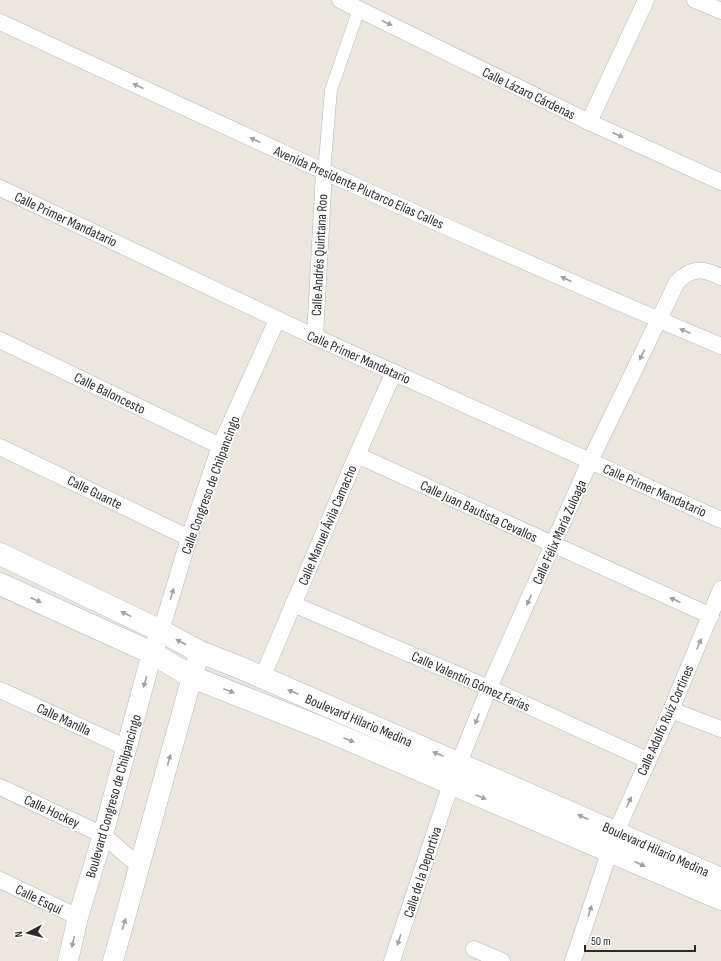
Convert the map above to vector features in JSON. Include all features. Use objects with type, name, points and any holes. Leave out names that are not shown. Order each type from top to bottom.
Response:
[{"type":"main road","name":"Boulevard Hilario Medina","points":[[0,554],[161,631],[200,652],[241,668],[459,763],[613,841],[721,899]]},
{"type":"main road","name":"Boulevard Hilario Medina","points":[[0,584],[152,653],[192,677],[319,727],[451,784],[721,878]]},
{"type":"street","name":"Calle Lázaro Cárdenas","points":[[340,0],[589,122],[721,182]]},
{"type":"street","points":[[589,122],[646,0]]},
{"type":"street","points":[[695,0],[721,11]]},
{"type":"street","name":"Calle Andrés Quintana Roo","points":[[315,337],[324,172],[331,90],[359,9]]},
{"type":"street","name":"Avenida Presidente Plutarco Elías Calles","points":[[0,22],[324,172],[721,346]]},
{"type":"street","name":"Calle Primer Mandatario","points":[[0,188],[277,320],[721,520]]},
{"type":"street","name":"Calle Félix María Zuloaga","points":[[459,763],[489,688],[590,461],[677,282],[689,272],[696,271],[705,270],[721,277]]},
{"type":"street","name":"Calle Congreso de Chilpancingo","points":[[161,631],[189,538],[220,446],[277,320]]},
{"type":"street","name":"Calle Baloncesto","points":[[0,340],[220,446]]},
{"type":"street","name":"Calle Manuel Ávila Camacho","points":[[262,678],[394,372]]},
{"type":"street","name":"Calle Guante","points":[[0,447],[189,538]]},
{"type":"street","name":"Calle Juan Bautista Cevallos","points":[[357,455],[711,616]]},
{"type":"street","name":"Calle Adolfo Ruíz Cortines","points":[[573,961],[613,841],[647,760],[671,710],[721,590]]},
{"type":"street","name":"Calle Valentín Gómez Farías","points":[[293,604],[489,688],[647,760]]},
{"type":"street","name":"Boulevard Congreso de Chilpancingo","points":[[68,961],[78,917],[103,835],[152,653],[161,631]]},
{"type":"street","points":[[113,961],[200,652]]},
{"type":"street","name":"Calle Manilla","points":[[0,690],[127,748]]},
{"type":"street","points":[[671,710],[721,729]]},
{"type":"street","name":"Calle de la Deportiva","points":[[392,961],[451,784]]},
{"type":"street","name":"Calle Hockey","points":[[0,787],[103,835],[140,867]]},
{"type":"street","name":"Calle Esquí","points":[[0,880],[78,917]]},
{"type":"street","points":[[474,949],[502,961]]}]
